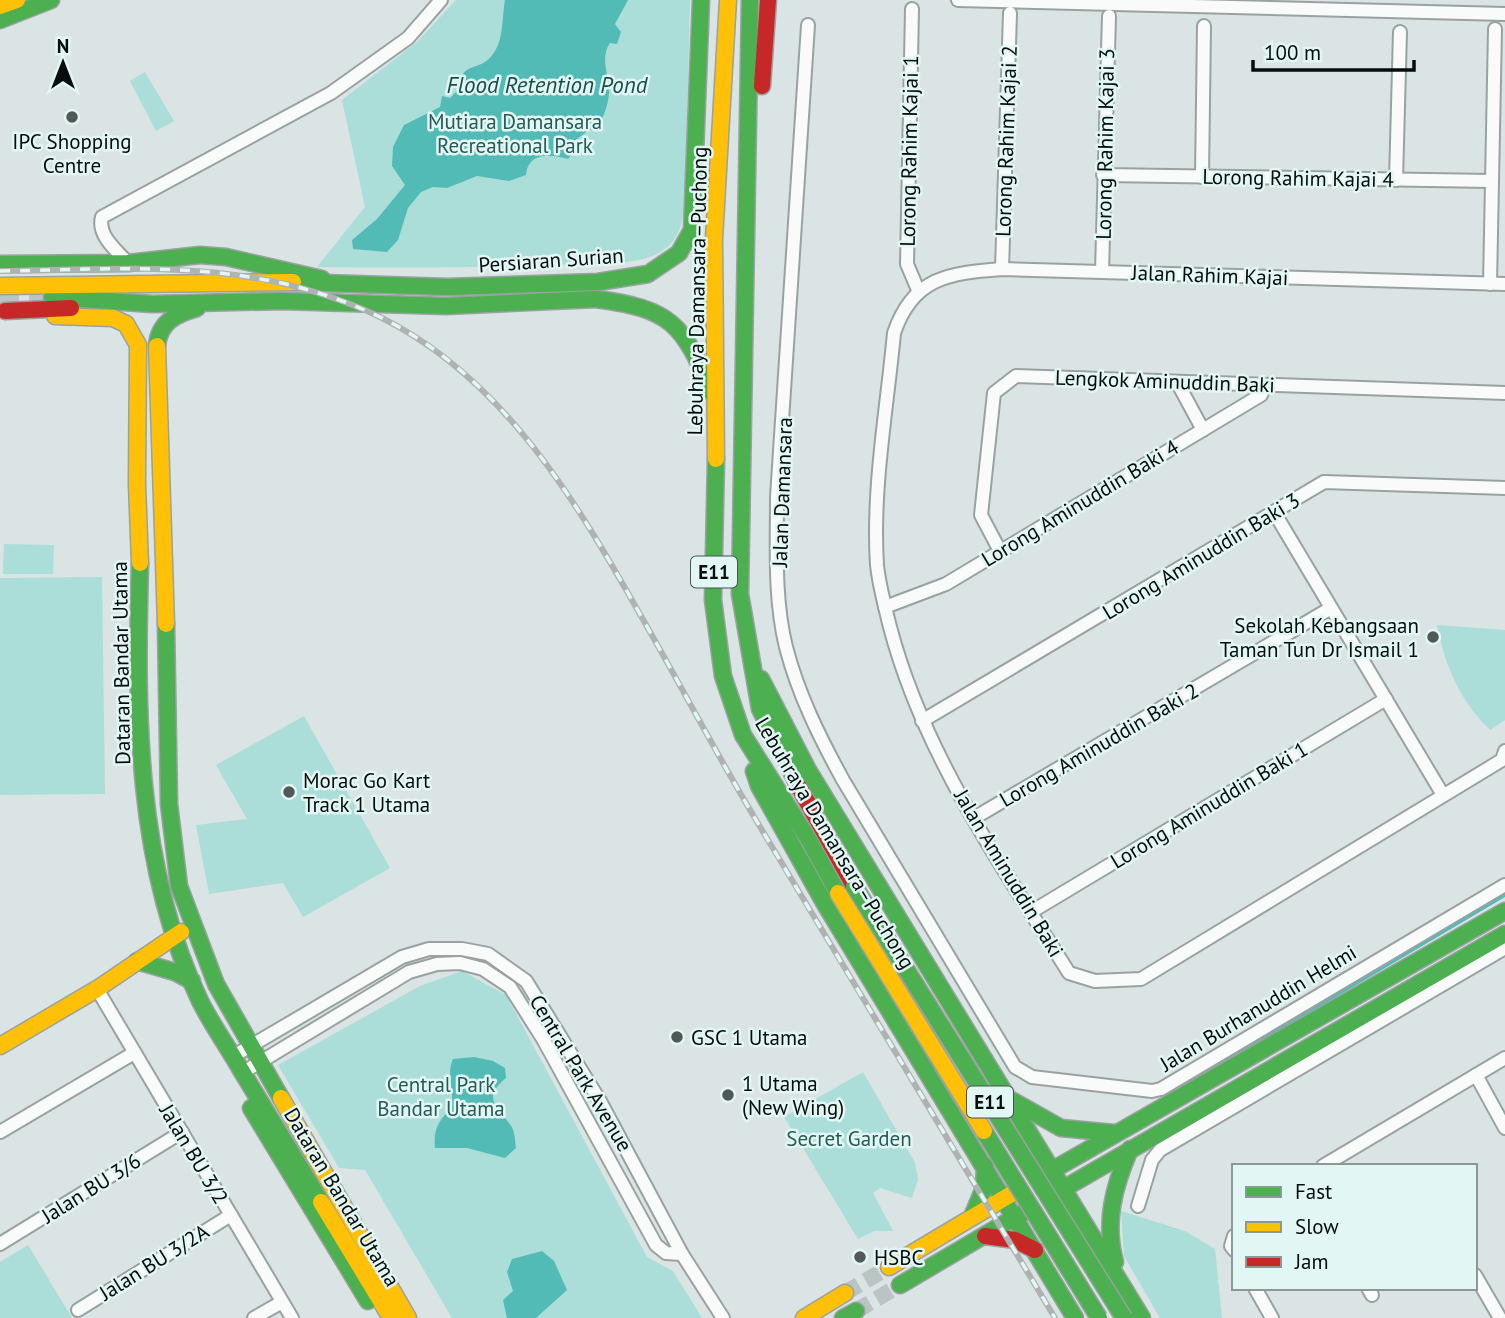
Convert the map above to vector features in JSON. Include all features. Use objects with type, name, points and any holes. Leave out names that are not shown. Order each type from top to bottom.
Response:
[{"type":"main road","points":[[0,6],[17,0]]},
{"type":"main road","points":[[0,20],[51,0]]},
{"type":"main road","name":"Persiaran Surian","points":[[0,286],[330,282],[447,287],[598,282],[648,274],[678,253],[687,241],[694,217],[701,0]]},
{"type":"main road","points":[[715,0],[714,19],[723,70]]},
{"type":"main road","name":"Lebuhraya Damansara–Puchong","points":[[728,0],[714,239],[717,405],[713,600],[723,676],[743,735],[1099,1318]]},
{"type":"main road","name":"Lebuhraya Damansara–Puchong","points":[[750,0],[739,543],[740,594],[760,709],[775,744],[854,886],[1124,1318]]},
{"type":"main road","points":[[748,170],[759,137],[768,0]]},
{"type":"main road","name":"Persiaran Surian","points":[[0,264],[128,263],[200,255],[226,257],[330,282]]},
{"type":"main road","name":"Persiaran Surian","points":[[52,298],[152,304],[282,301],[446,306],[596,299],[631,302],[657,310],[676,323],[691,343],[717,405]]},
{"type":"main road","name":"Dataran Bandar Utama","points":[[226,303],[193,309],[170,319],[159,330],[157,346],[162,430],[169,804],[179,886],[216,984],[408,1318]]},
{"type":"main road","points":[[3,311],[152,304]]},
{"type":"main road","name":"Dataran Bandar Utama","points":[[3,311],[113,318],[126,324],[138,345],[137,485],[141,544],[137,687],[144,793],[154,866],[166,915],[201,1003],[391,1318]]},
{"type":"main road","points":[[755,668],[808,770],[1012,1100],[1142,1318]]},
{"type":"main road","points":[[743,735],[759,786],[825,904],[1075,1318]]},
{"type":"main road","name":"Jalan Burhanuddin Helmi","points":[[888,1267],[1114,1133],[1505,911]]},
{"type":"main road","points":[[138,961],[153,946],[166,915]]},
{"type":"main road","points":[[0,1046],[97,989],[174,939],[194,931]]},
{"type":"main road","points":[[900,1285],[1130,1149],[1505,934]]},
{"type":"main road","points":[[138,961],[175,972],[192,981]]},
{"type":"main road","points":[[201,1003],[204,1026],[226,1067],[379,1318]]},
{"type":"main road","points":[[1012,1100],[1061,1128],[1114,1133]]},
{"type":"main road","points":[[983,1163],[998,1165],[1019,1162],[1031,1146],[1029,1132]]},
{"type":"main road","points":[[1123,1283],[1109,1246],[1109,1218],[1120,1171],[1130,1149]]},
{"type":"main road","points":[[972,1217],[984,1188],[983,1163]]},
{"type":"main road","points":[[1075,1318],[1038,1243],[1041,1235],[1055,1220],[1068,1215],[1083,1220]]},
{"type":"main road","points":[[985,1236],[1016,1240],[1035,1250]]},
{"type":"main road","points":[[804,1318],[845,1293]]},
{"type":"street","points":[[128,263],[106,239],[100,224],[102,217],[331,93],[408,38],[441,0]]},
{"type":"street","points":[[958,0],[1294,4],[1505,14]]},
{"type":"street","name":"Lorong Rahim Kajai 1","points":[[912,9],[907,264],[918,290]]},
{"type":"street","name":"Lorong Rahim Kajai 2","points":[[1002,269],[1010,13]]},
{"type":"street","name":"Lorong Rahim Kajai 3","points":[[1102,272],[1109,16]]},
{"type":"street","name":"Jalan Damansara","points":[[808,25],[786,405],[777,497],[777,551],[786,645],[819,736],[1015,1067]]},
{"type":"street","points":[[1202,177],[1204,26]]},
{"type":"street","points":[[1490,284],[1494,29]]},
{"type":"street","points":[[1396,180],[1400,32]]},
{"type":"street","name":"Lorong Rahim Kajai 4","points":[[1103,175],[1492,181]]},
{"type":"street","name":"Jalan Rahim Kajai","points":[[918,290],[951,274],[1002,269],[1505,284]]},
{"type":"street","name":"Jalan Aminuddin Baki","points":[[918,290],[902,310],[894,333],[875,527],[877,569],[885,607],[922,721],[974,818],[1069,973],[1095,981],[1141,979],[1504,760]]},
{"type":"street","name":"Lengkok Aminuddin Baki","points":[[1000,551],[981,516],[995,393],[1016,376],[1505,393]]},
{"type":"street","points":[[1177,382],[1203,430]]},
{"type":"street","name":"Lorong Aminuddin Baki 4","points":[[885,607],[946,583],[1261,395],[1265,385]]},
{"type":"street","name":"Lorong Aminuddin Baki 3","points":[[922,721],[1324,482],[1505,488]]},
{"type":"street","points":[[1274,512],[1443,795]]},
{"type":"street","name":"Lorong Aminuddin Baki 2","points":[[974,818],[1331,608]]},
{"type":"street","name":"Lorong Aminuddin Baki 1","points":[[1031,912],[1386,699]]},
{"type":"street","name":"Jalan Burhanuddin Helmi","points":[[1015,1067],[1032,1077],[1152,1091],[1161,1089],[1505,884]]},
{"type":"street","points":[[1138,1206],[1152,1160],[1160,1150],[1505,948]]},
{"type":"street","name":"Central Park Avenue","points":[[232,1057],[402,957],[429,949],[461,949],[488,954],[526,981],[600,1101],[682,1254],[723,1318]]},
{"type":"street","name":"Central Park Avenue","points":[[242,1073],[409,972],[437,964],[460,963],[483,969],[510,987],[656,1245],[666,1253],[682,1254]]},
{"type":"street","name":"Jalan BU 3/2","points":[[97,989],[292,1318]]},
{"type":"street","points":[[0,1132],[134,1053]]},
{"type":"street","points":[[1327,1164],[1505,1058]]},
{"type":"street","points":[[1476,1075],[1505,1128]]},
{"type":"street","name":"Jalan BU 3/6","points":[[0,1244],[182,1132]]},
{"type":"street","name":"Jalan BU 3/2A","points":[[78,1310],[231,1215]]},
{"type":"street","points":[[1477,1278],[1500,1318]]},
{"type":"street","points":[[1256,1290],[1272,1318]]},
{"type":"street","points":[[254,1318],[282,1302]]},
{"type":"green space","name":"Mutiara Damansara Recreational Park","points":[[456,0],[690,0],[685,206],[678,232],[667,247],[653,256],[619,263],[413,268],[317,267],[365,207],[342,100],[417,42]]},
{"type":"green space","points":[[145,72],[174,121],[156,131],[130,81]]},
{"type":"green space","points":[[4,544],[54,545],[53,574],[3,574]]},
{"type":"green space","points":[[102,577],[105,794],[0,795],[0,578]]},
{"type":"green space","points":[[1437,625],[1505,630],[1505,720],[1490,730],[1470,707],[1455,682],[1444,655]]},
{"type":"green space","name":"Morac Go Kart Track 1 Utama","points":[[304,716],[390,868],[303,917],[283,883],[209,894],[196,825],[247,819],[216,765]]},
{"type":"green space","name":"Central Park Bandar Utama","points":[[462,971],[506,995],[647,1257],[673,1271],[702,1318],[452,1318],[365,1170],[339,1168],[278,1065],[420,986]]},
{"type":"green space","name":"Secret Garden","points":[[863,1072],[915,1163],[918,1180],[912,1198],[880,1188],[873,1193],[893,1231],[874,1231],[858,1239],[784,1117]]},
{"type":"green space","points":[[1121,1211],[1185,1231],[1215,1249],[1222,1318],[1160,1318],[1124,1256]]},
{"type":"green space","points":[[28,1245],[72,1318],[0,1318],[0,1262]]},
{"type":"water","name":"Flood Retention Pond","points":[[505,0],[628,0],[615,24],[621,32],[617,44],[610,43],[605,55],[608,98],[605,112],[596,130],[589,130],[573,142],[572,154],[568,159],[541,156],[531,162],[526,175],[509,181],[477,176],[447,188],[433,187],[421,192],[408,208],[398,240],[387,252],[353,249],[352,240],[377,219],[405,185],[392,166],[393,147],[404,125],[440,107],[442,96],[450,98],[459,89],[460,80],[467,70],[488,60],[493,54],[501,35]]},
{"type":"water","points":[[474,1057],[493,1061],[505,1068],[506,1078],[498,1085],[493,1097],[494,1103],[514,1133],[516,1148],[505,1158],[467,1148],[435,1148],[438,1125],[452,1108],[450,1071],[453,1059]]},
{"type":"water","points":[[542,1251],[554,1261],[567,1290],[536,1318],[507,1318],[503,1300],[513,1291],[507,1272],[512,1259]]},
{"type":"waterway","points":[[1184,1085],[1505,895]]},
{"type":"tunnel","points":[[0,298],[52,297]]},
{"type":"tunnel","points":[[845,1293],[889,1267]]},
{"type":"tunnel","points":[[856,1311],[900,1285]]},
{"type":"railway","points":[[0,271],[193,271],[286,284],[333,298],[380,317],[424,343],[464,373],[500,408],[533,446],[590,529],[756,820],[1055,1318]]},
{"type":"traffic: fast","points":[[0,20],[51,0]]},
{"type":"traffic: fast","points":[[293,282],[447,287],[598,282],[648,274],[679,253],[692,230],[701,0]]},
{"type":"traffic: fast","points":[[750,0],[740,594],[760,709],[799,787]]},
{"type":"traffic: fast","points":[[0,264],[128,263],[200,255],[226,257],[322,279]]},
{"type":"traffic: fast","points":[[52,297],[152,304],[282,301],[446,306],[596,299]]},
{"type":"traffic: fast","points":[[596,299],[642,308],[672,324],[692,351],[712,393]]},
{"type":"traffic: fast","points":[[157,346],[161,331],[170,320],[197,308]]},
{"type":"traffic: fast","points":[[716,459],[713,600],[723,676],[743,735],[809,840],[838,893]]},
{"type":"traffic: fast","points":[[140,563],[140,731],[151,841],[163,896],[179,949],[200,1001],[321,1202]]},
{"type":"traffic: fast","points":[[166,624],[169,804],[179,886],[216,984],[281,1098]]},
{"type":"traffic: fast","points":[[761,679],[808,770],[1142,1318]]},
{"type":"traffic: fast","points":[[754,771],[759,786],[825,904],[1075,1318]]},
{"type":"traffic: fast","points":[[854,886],[1124,1318]]},
{"type":"traffic: fast","points":[[1044,1175],[1505,911]]},
{"type":"traffic: fast","points":[[1056,1193],[1505,934]]},
{"type":"traffic: fast","points":[[137,961],[175,972],[192,981]]},
{"type":"traffic: fast","points":[[1013,1101],[1061,1128],[1114,1133]]},
{"type":"traffic: fast","points":[[251,1108],[368,1301]]},
{"type":"traffic: fast","points":[[984,1131],[1099,1318]]},
{"type":"traffic: fast","points":[[1115,1262],[1110,1233],[1112,1204],[1130,1149]]},
{"type":"traffic: fast","points":[[972,1217],[984,1188],[985,1166]]},
{"type":"traffic: fast","points":[[900,1285],[1024,1212]]},
{"type":"traffic: fast","points":[[843,1318],[856,1311]]},
{"type":"traffic: slow","points":[[0,6],[17,0]]},
{"type":"traffic: slow","points":[[716,459],[714,239],[728,0]]},
{"type":"traffic: slow","points":[[0,286],[293,282]]},
{"type":"traffic: slow","points":[[55,316],[113,318],[126,324],[138,345],[137,485],[140,563]]},
{"type":"traffic: slow","points":[[157,346],[166,624]]},
{"type":"traffic: slow","points":[[838,893],[984,1131]]},
{"type":"traffic: slow","points":[[0,1046],[97,989],[181,932]]},
{"type":"traffic: slow","points":[[281,1098],[408,1318]]},
{"type":"traffic: slow","points":[[889,1267],[1013,1193]]},
{"type":"traffic: slow","points":[[321,1202],[391,1318]]},
{"type":"traffic: slow","points":[[804,1318],[845,1293]]},
{"type":"traffic: jam","points":[[762,86],[768,0]]},
{"type":"traffic: jam","points":[[5,311],[71,308]]},
{"type":"traffic: jam","points":[[799,787],[854,886]]},
{"type":"traffic: jam","points":[[985,1236],[1015,1240],[1035,1250]]},
{"type":"place","name":"IPC Shopping Centre","points":[[72,117]]},
{"type":"place","name":"Sekolah Kebangsaan Taman Tun Dr Ismail 1","points":[[1433,637]]},
{"type":"place","name":"Morac Go Kart Track 1 Utama","points":[[289,792]]},
{"type":"place","name":"GSC 1 Utama","points":[[677,1037]]},
{"type":"place","name":"1 Utama (New Wing)","points":[[728,1095]]},
{"type":"place","name":"HSBC","points":[[860,1257]]}]
